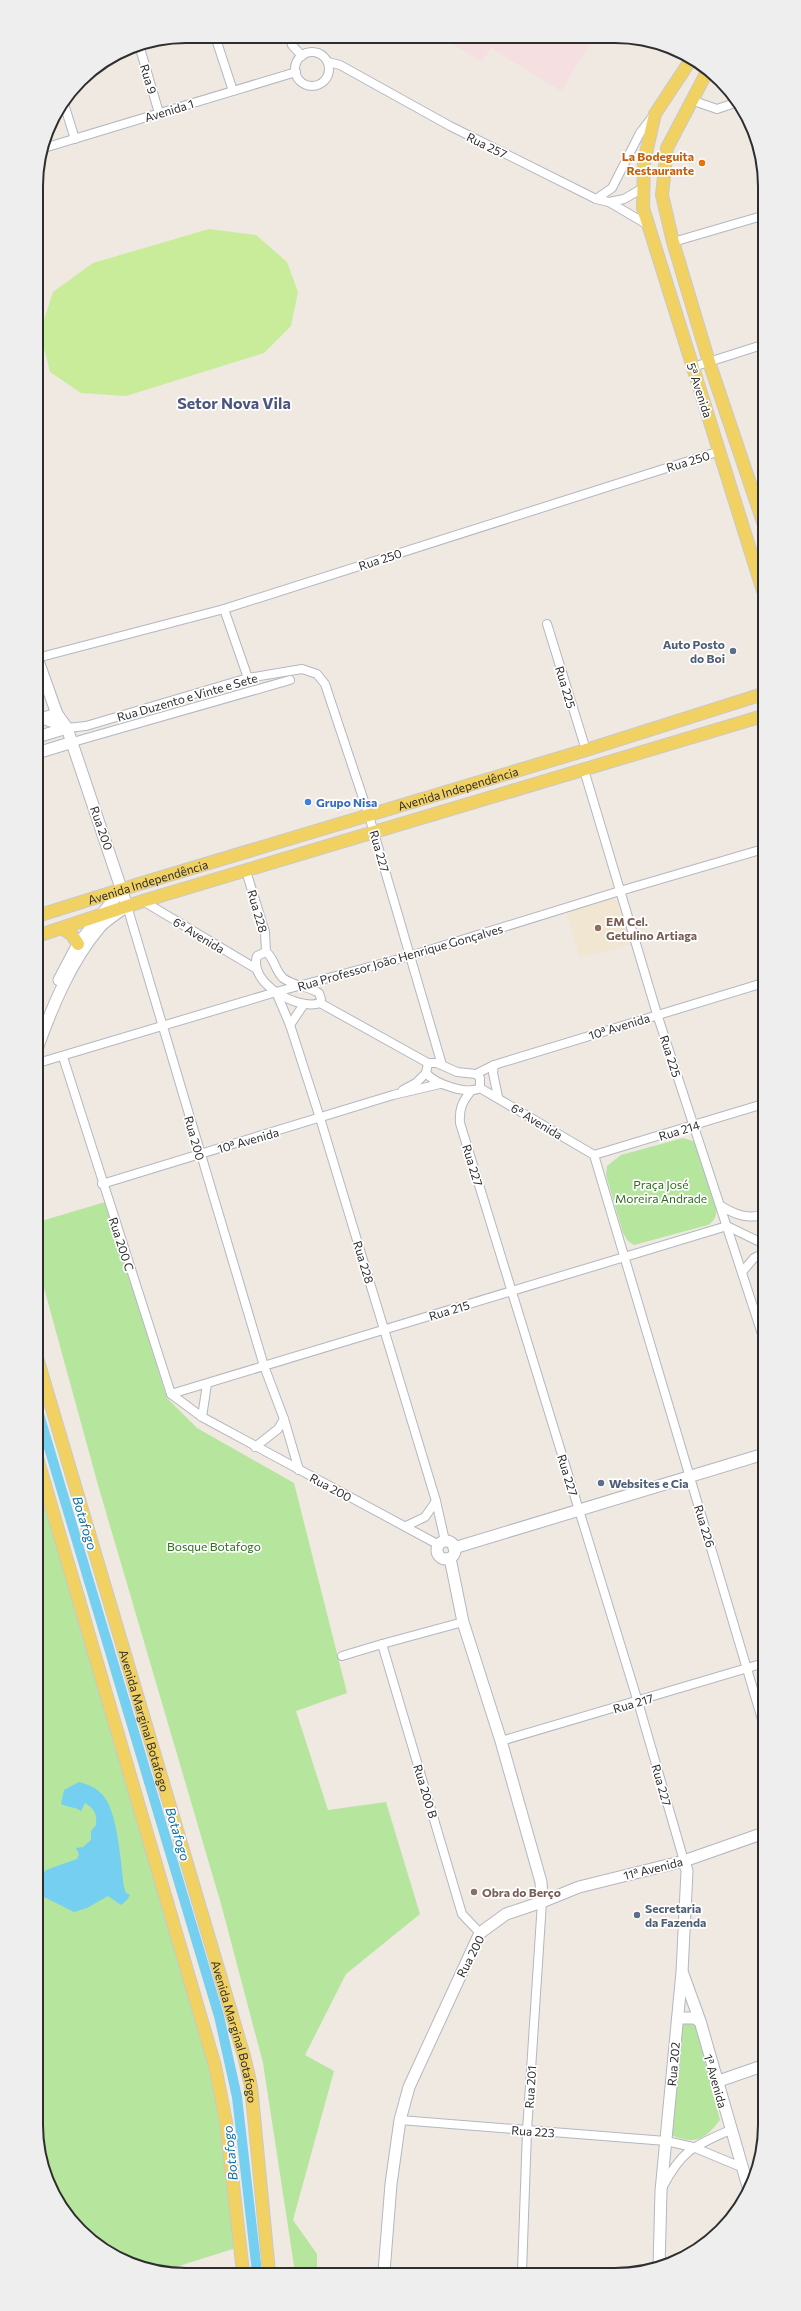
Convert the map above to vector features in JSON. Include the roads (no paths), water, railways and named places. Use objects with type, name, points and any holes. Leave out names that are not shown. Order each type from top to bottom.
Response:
[{"type":"main road","points":[[655,114],[688,63]]},
{"type":"main road","name":"5ª Avenida","points":[[705,75],[691,100],[668,148],[662,195],[673,242],[709,362],[758,507]]},
{"type":"main road","name":"5ª Avenida","points":[[655,114],[644,162],[643,208],[758,576]]},
{"type":"main road","points":[[643,188],[664,171]]},
{"type":"main road","name":"Avenida Independência","points":[[43,914],[586,750],[758,696]]},
{"type":"main road","name":"Avenida Independência","points":[[43,934],[126,906],[375,833],[758,718]]},
{"type":"main road","points":[[62,928],[72,935],[78,944]]},
{"type":"main road","name":"Avenida Marginal Botafogo","points":[[43,1378],[244,2056],[251,2086],[270,2268]]},
{"type":"main road","points":[[43,1478],[215,2066],[226,2122],[243,2268]]},
{"type":"street","points":[[217,43],[233,91]]},
{"type":"street","points":[[292,43],[302,56]]},
{"type":"street","name":"Rua 9","points":[[141,51],[159,112]]},
{"type":"street","points":[[316,53],[323,56],[328,62],[329,70],[327,78],[315,86],[301,82],[296,72],[296,65],[302,56],[316,53]]},
{"type":"street","name":"Rua 257","points":[[328,62],[340,65],[450,126],[596,199],[609,202],[648,225]]},
{"type":"street","name":"Avenida 1","points":[[49,147],[159,112],[296,72]]},
{"type":"street","points":[[691,100],[717,108],[732,104]]},
{"type":"street","points":[[66,109],[75,139]]},
{"type":"street","points":[[596,199],[612,188],[626,165],[640,133],[655,114]]},
{"type":"street","points":[[609,202],[624,199],[643,188]]},
{"type":"street","points":[[673,242],[758,217]]},
{"type":"street","points":[[693,367],[758,346]]},
{"type":"street","name":"Rua 250","points":[[43,656],[224,608],[720,451]]},
{"type":"street","points":[[224,608],[248,678]]},
{"type":"street","name":"Rua 225","points":[[547,624],[586,750]]},
{"type":"street","name":"Rua Duzento e Vinte e Sete","points":[[67,728],[86,726],[248,678],[302,669],[317,674],[325,684]]},
{"type":"street","name":"Rua 200","points":[[43,675],[57,714],[67,728],[73,742],[122,889],[264,1366],[284,1419],[299,1470],[447,1548]]},
{"type":"street","name":"Rua Duzento e Vinte e Sete","points":[[73,742],[290,680]]},
{"type":"street","name":"Rua 227","points":[[325,684],[375,833],[442,1065]]},
{"type":"street","points":[[43,718],[57,714]]},
{"type":"street","points":[[43,720],[67,728]]},
{"type":"street","points":[[43,735],[67,728]]},
{"type":"street","points":[[43,751],[73,742]]},
{"type":"street","name":"Rua 225","points":[[584,770],[657,1014],[758,1321]]},
{"type":"street","name":"Rua Professor João Henrique Gonçalves","points":[[43,1062],[276,992],[410,956],[620,890],[758,850]]},
{"type":"street","name":"Rua 228","points":[[246,871],[265,932],[266,952]]},
{"type":"street","points":[[43,1015],[50,997],[78,944],[104,914],[122,889]]},
{"type":"street","name":"6ª Avenida","points":[[143,901],[255,968],[260,977],[276,992],[304,1004],[320,1003]]},
{"type":"street","points":[[43,1036],[58,996],[88,944],[101,926],[126,906]]},
{"type":"street","points":[[255,968],[257,956],[266,952],[270,956],[273,965],[281,976],[318,993],[322,999],[320,1003],[428,1063],[442,1065],[457,1072],[476,1074],[480,1078],[480,1088],[471,1091],[440,1084],[426,1073],[428,1063]]},
{"type":"street","name":"10ª Avenida","points":[[476,1074],[494,1065],[657,1014],[758,984]]},
{"type":"street","name":"Rua 228","points":[[276,992],[290,1025],[320,1118],[436,1500],[447,1548]]},
{"type":"street","points":[[290,1025],[304,1004]]},
{"type":"street","name":"Rua 200 C","points":[[63,1056],[102,1184],[171,1394]]},
{"type":"street","points":[[494,1065],[493,1073],[498,1097]]},
{"type":"street","name":"10ª Avenida","points":[[393,1095],[416,1083],[426,1073]]},
{"type":"street","name":"10ª Avenida","points":[[102,1184],[393,1095],[440,1084]]},
{"type":"street","name":"6ª Avenida","points":[[480,1088],[498,1097],[594,1155]]},
{"type":"street","name":"Rua 227","points":[[471,1091],[462,1102],[459,1111],[460,1123],[638,1702],[684,1861]]},
{"type":"street","name":"Rua 214","points":[[594,1155],[758,1106]]},
{"type":"street","points":[[681,1130],[699,1140]]},
{"type":"street","name":"Rua 226","points":[[594,1155],[619,1243],[758,1704]]},
{"type":"street","points":[[721,1206],[742,1216],[758,1216]]},
{"type":"street","points":[[727,1226],[758,1241]]},
{"type":"street","name":"Rua 215","points":[[171,1394],[727,1226]]},
{"type":"street","points":[[619,1243],[636,1254]]},
{"type":"street","points":[[742,1272],[754,1258],[758,1256]]},
{"type":"street","points":[[202,1417],[207,1384]]},
{"type":"street","points":[[171,1394],[202,1417],[299,1470]]},
{"type":"street","points":[[255,1447],[278,1430],[284,1419]]},
{"type":"street","points":[[542,1902],[541,1882],[501,1741],[463,1622],[447,1548],[758,1456]]},
{"type":"street","points":[[406,1526],[425,1517],[436,1500]]},
{"type":"street","points":[[342,1656],[463,1622]]},
{"type":"street","name":"Rua 200 B","points":[[382,1644],[462,1914],[480,1933]]},
{"type":"street","name":"Rua 217","points":[[501,1741],[638,1702],[758,1665]]},
{"type":"street","name":"11ª Avenida","points":[[542,1902],[579,1887],[684,1861],[758,1835]]},
{"type":"street","name":"Rua 202","points":[[659,2261],[661,2191],[682,1972],[687,1871],[684,1861]]},
{"type":"street","name":"Rua 200","points":[[384,2268],[391,2184],[400,2120],[408,2088],[480,1933],[506,1914],[542,1902]]},
{"type":"street","name":"Rua 201","points":[[522,2268],[527,2131],[542,1902]]},
{"type":"street","name":"1ª Avenida","points":[[682,1972],[700,2021],[716,2082],[746,2182]]},
{"type":"street","points":[[678,2018],[694,2018],[700,2021]]},
{"type":"street","points":[[716,2082],[758,2067]]},
{"type":"street","name":"Rua 223","points":[[400,2120],[666,2141],[693,2147],[741,2167]]},
{"type":"street","points":[[661,2191],[675,2165],[693,2147],[730,2130]]},
{"type":"water","points":[[79,1782],[97,1790],[103,1795],[109,1806],[116,1828],[124,1887],[126,1893],[130,1895],[121,1905],[108,1896],[87,1908],[74,1912],[44,1897],[43,1873],[46,1870],[77,1859],[79,1854],[76,1848],[83,1847],[91,1840],[91,1831],[96,1825],[96,1815],[91,1807],[85,1803],[81,1811],[61,1804],[64,1790]]},
{"type":"waterway","name":"Botafogo","points":[[43,1428],[219,2016],[237,2097],[257,2268]]},
{"type":"place","name":"La Bodeguita Restaurante","points":[[702,163]]},
{"type":"place","name":"Auto Posto do Boi","points":[[733,651]]},
{"type":"place","name":"Grupo Nisa","points":[[308,802]]},
{"type":"place","name":"EM Cel. Getulino Artiaga","points":[[598,928]]},
{"type":"place","name":"Websites e Cia","points":[[601,1483]]},
{"type":"place","name":"Obra do Berço","points":[[474,1892]]},
{"type":"place","name":"Secretaria da Fazenda","points":[[637,1915]]},
{"type":"district","name":"Setor Nova Vila","points":[[234,402]]},
{"type":"park label","name":"Praça José Moreira Andrade","points":[[661,1191]]},
{"type":"park label","name":"Bosque Botafogo","points":[[214,1546]]}]
